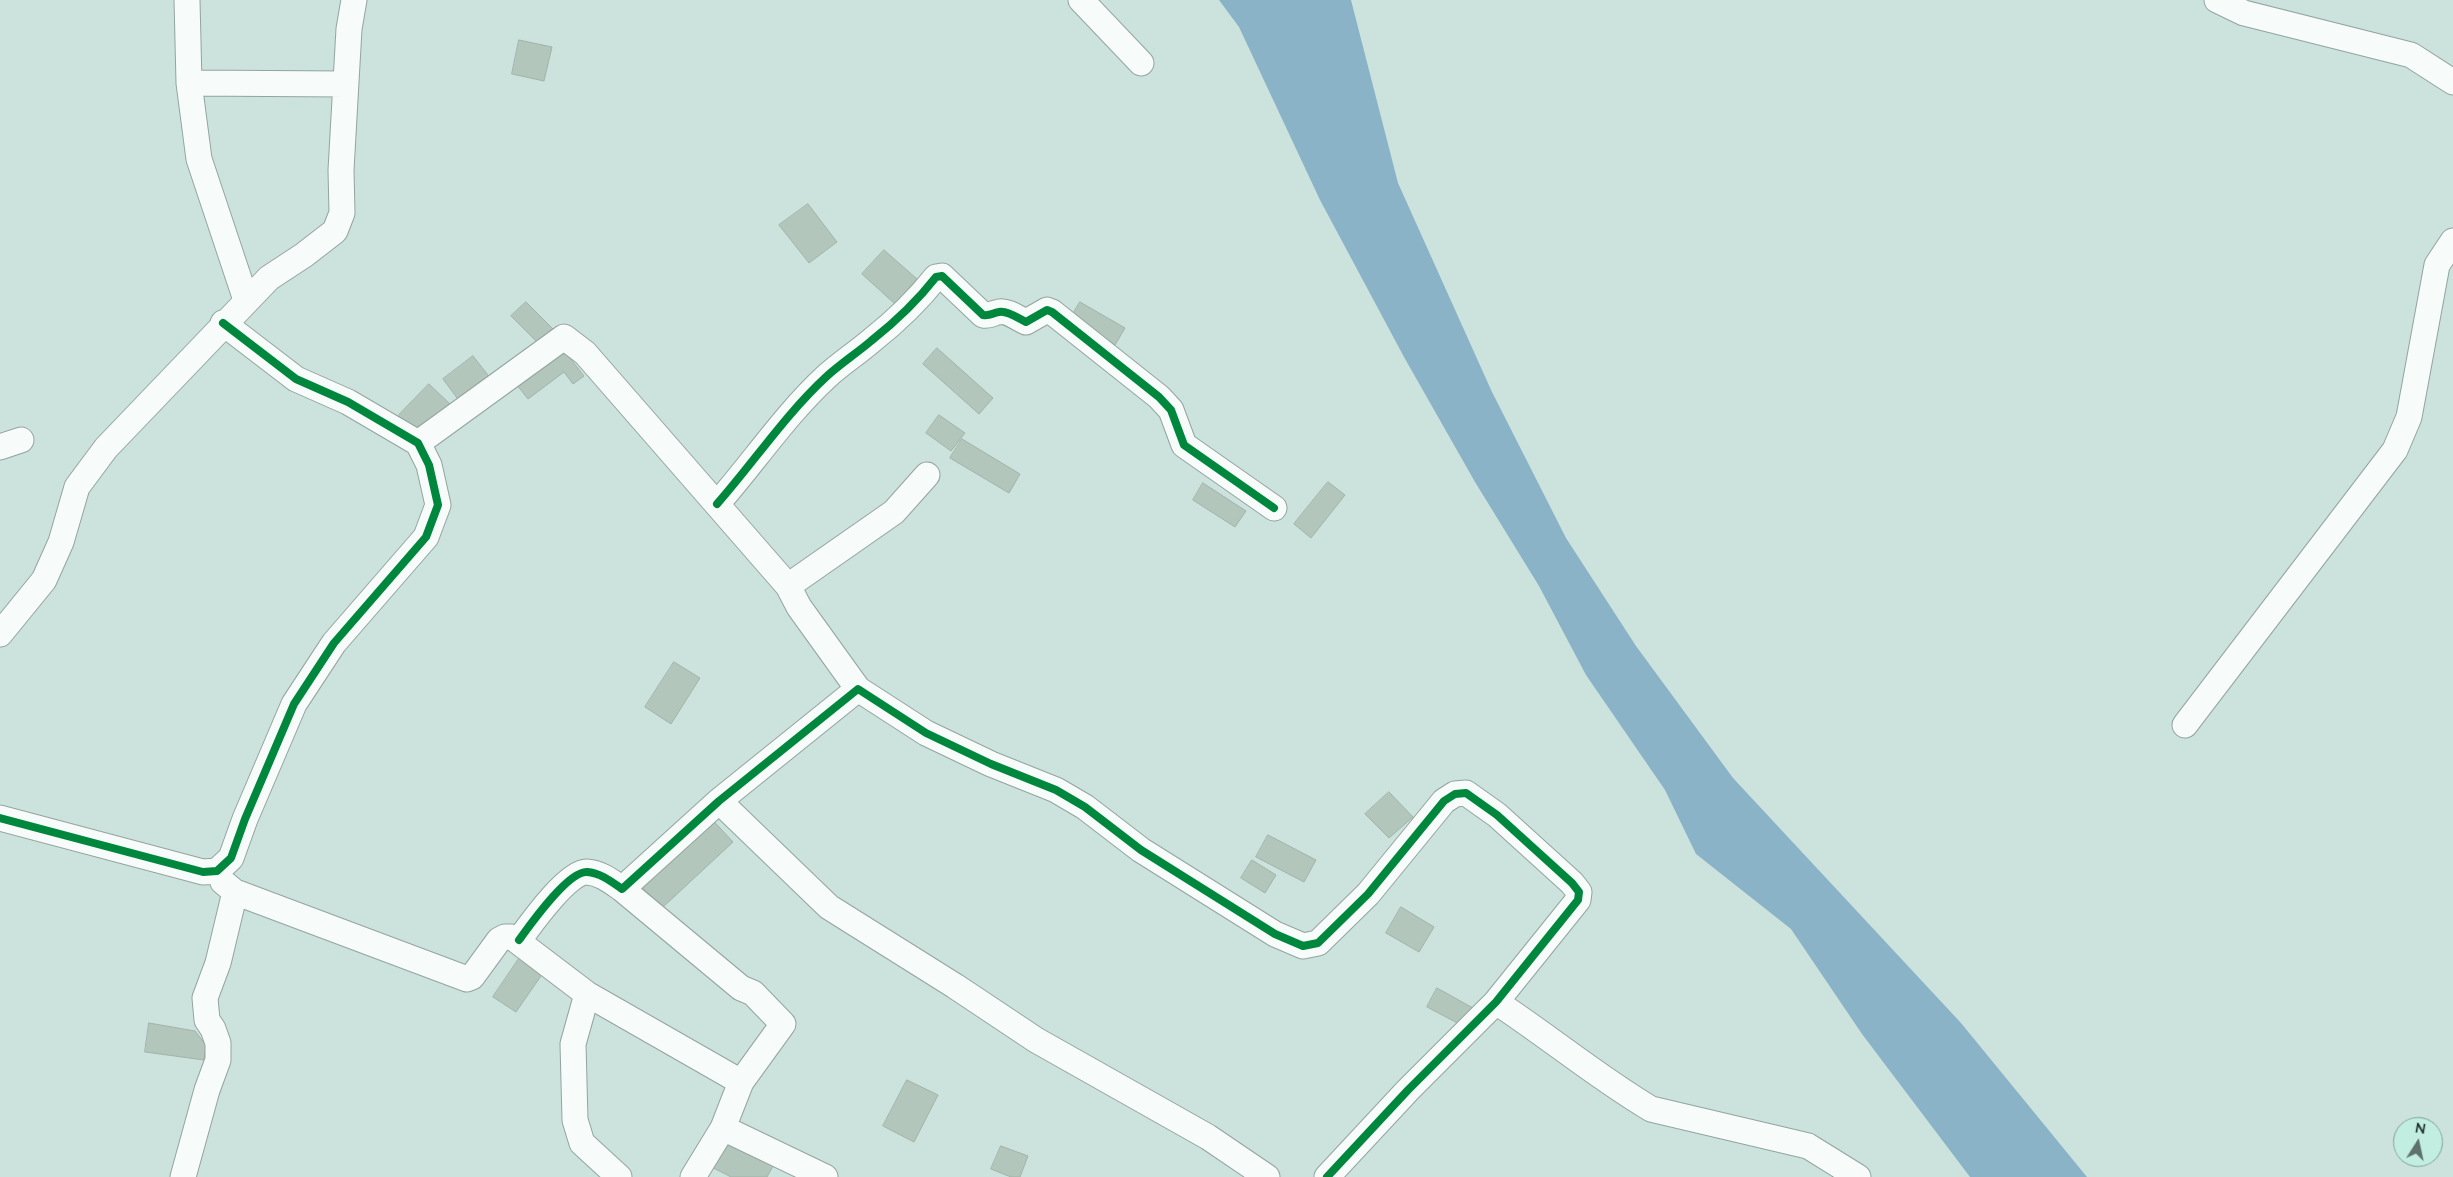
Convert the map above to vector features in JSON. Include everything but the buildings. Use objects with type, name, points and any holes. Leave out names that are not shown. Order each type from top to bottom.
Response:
[{"type":"street","points":[[187,0],[189,83],[199,159],[246,300]]},
{"type":"street","points":[[0,634],[44,580],[61,542],[77,487],[106,448],[166,387],[223,323],[269,278],[336,231],[342,212],[342,170],[349,29],[354,0]]},
{"type":"street","points":[[1081,0],[1141,63]]},
{"type":"street","points":[[2217,0],[2244,13],[2411,55],[2453,82]]},
{"type":"street","points":[[189,83],[346,84]]},
{"type":"street","points":[[2185,725],[2395,450],[2409,418],[2437,265],[2453,241]]},
{"type":"street","points":[[717,504],[748,470],[786,417],[827,376],[872,341],[926,291],[936,277],[942,276],[983,315],[990,316],[999,312],[1006,312],[1026,322],[1047,310],[1052,312],[1159,396],[1171,410],[1184,445],[1274,508]]},
{"type":"street","points":[[0,818],[203,872],[217,871],[231,858],[245,819],[294,704],[334,643],[426,537],[433,522],[438,506],[435,485],[429,465],[418,443],[348,402],[296,379],[223,323]]},
{"type":"street","points":[[418,443],[564,337],[585,353],[788,586],[799,607],[858,689],[926,733],[991,764],[1056,790],[1085,807],[1149,855],[1275,934],[1303,946],[1318,943],[1368,894],[1444,801],[1461,792],[1466,792],[1497,815],[1579,892],[1578,900],[1496,1002],[1402,1096],[1326,1177]]},
{"type":"street","points":[[788,586],[894,512],[927,475]]},
{"type":"street","points":[[622,889],[719,801],[858,689]]},
{"type":"street","points":[[719,801],[829,907],[955,986],[1036,1040],[1208,1137],[1267,1177]]},
{"type":"street","points":[[217,871],[223,882],[236,892],[467,979],[472,977],[499,940],[505,937],[512,937],[519,940],[587,994],[741,1082]]},
{"type":"street","points":[[519,940],[556,892],[585,871],[593,873],[607,878],[622,889],[741,988],[753,993],[783,1024],[741,1082],[723,1128],[693,1177]]},
{"type":"street","points":[[183,1177],[204,1099],[218,1060],[218,1043],[213,1029],[207,1020],[205,998],[218,963],[236,892]]},
{"type":"street","points":[[587,994],[573,1044],[575,1120],[582,1143],[619,1177]]},
{"type":"street","points":[[1496,1002],[1544,1033],[1629,1096],[1651,1109],[1808,1146],[1858,1177]]},
{"type":"street","points":[[723,1128],[825,1177]]},
{"type":"water","points":[[1219,0],[1351,0],[1398,183],[1492,392],[1566,538],[1636,646],[1733,778],[1961,1023],[2087,1177],[1970,1177],[1862,1034],[1791,929],[1696,854],[1665,790],[1586,675],[1539,586],[1475,482],[1404,357],[1320,200],[1239,27]]},
{"type":"cycle path","points":[[717,504],[783,423],[811,392],[831,372],[897,318],[922,294],[936,277],[942,276],[983,315],[997,312],[1009,313],[1026,322],[1047,310],[1052,312],[1159,397],[1171,410],[1184,445],[1274,508]]},
{"type":"cycle path","points":[[0,818],[203,872],[217,871],[231,858],[245,819],[294,704],[334,643],[426,537],[438,505],[429,465],[418,443],[348,402],[296,379],[223,323]]},
{"type":"cycle path","points":[[519,940],[550,900],[570,880],[579,874],[587,872],[597,874],[622,889],[719,801],[858,689],[926,733],[991,764],[1056,790],[1085,807],[1141,850],[1275,934],[1303,946],[1318,943],[1368,894],[1444,801],[1455,794],[1466,793],[1497,815],[1572,883],[1579,892],[1578,900],[1496,1002],[1408,1090],[1327,1177]]}]
